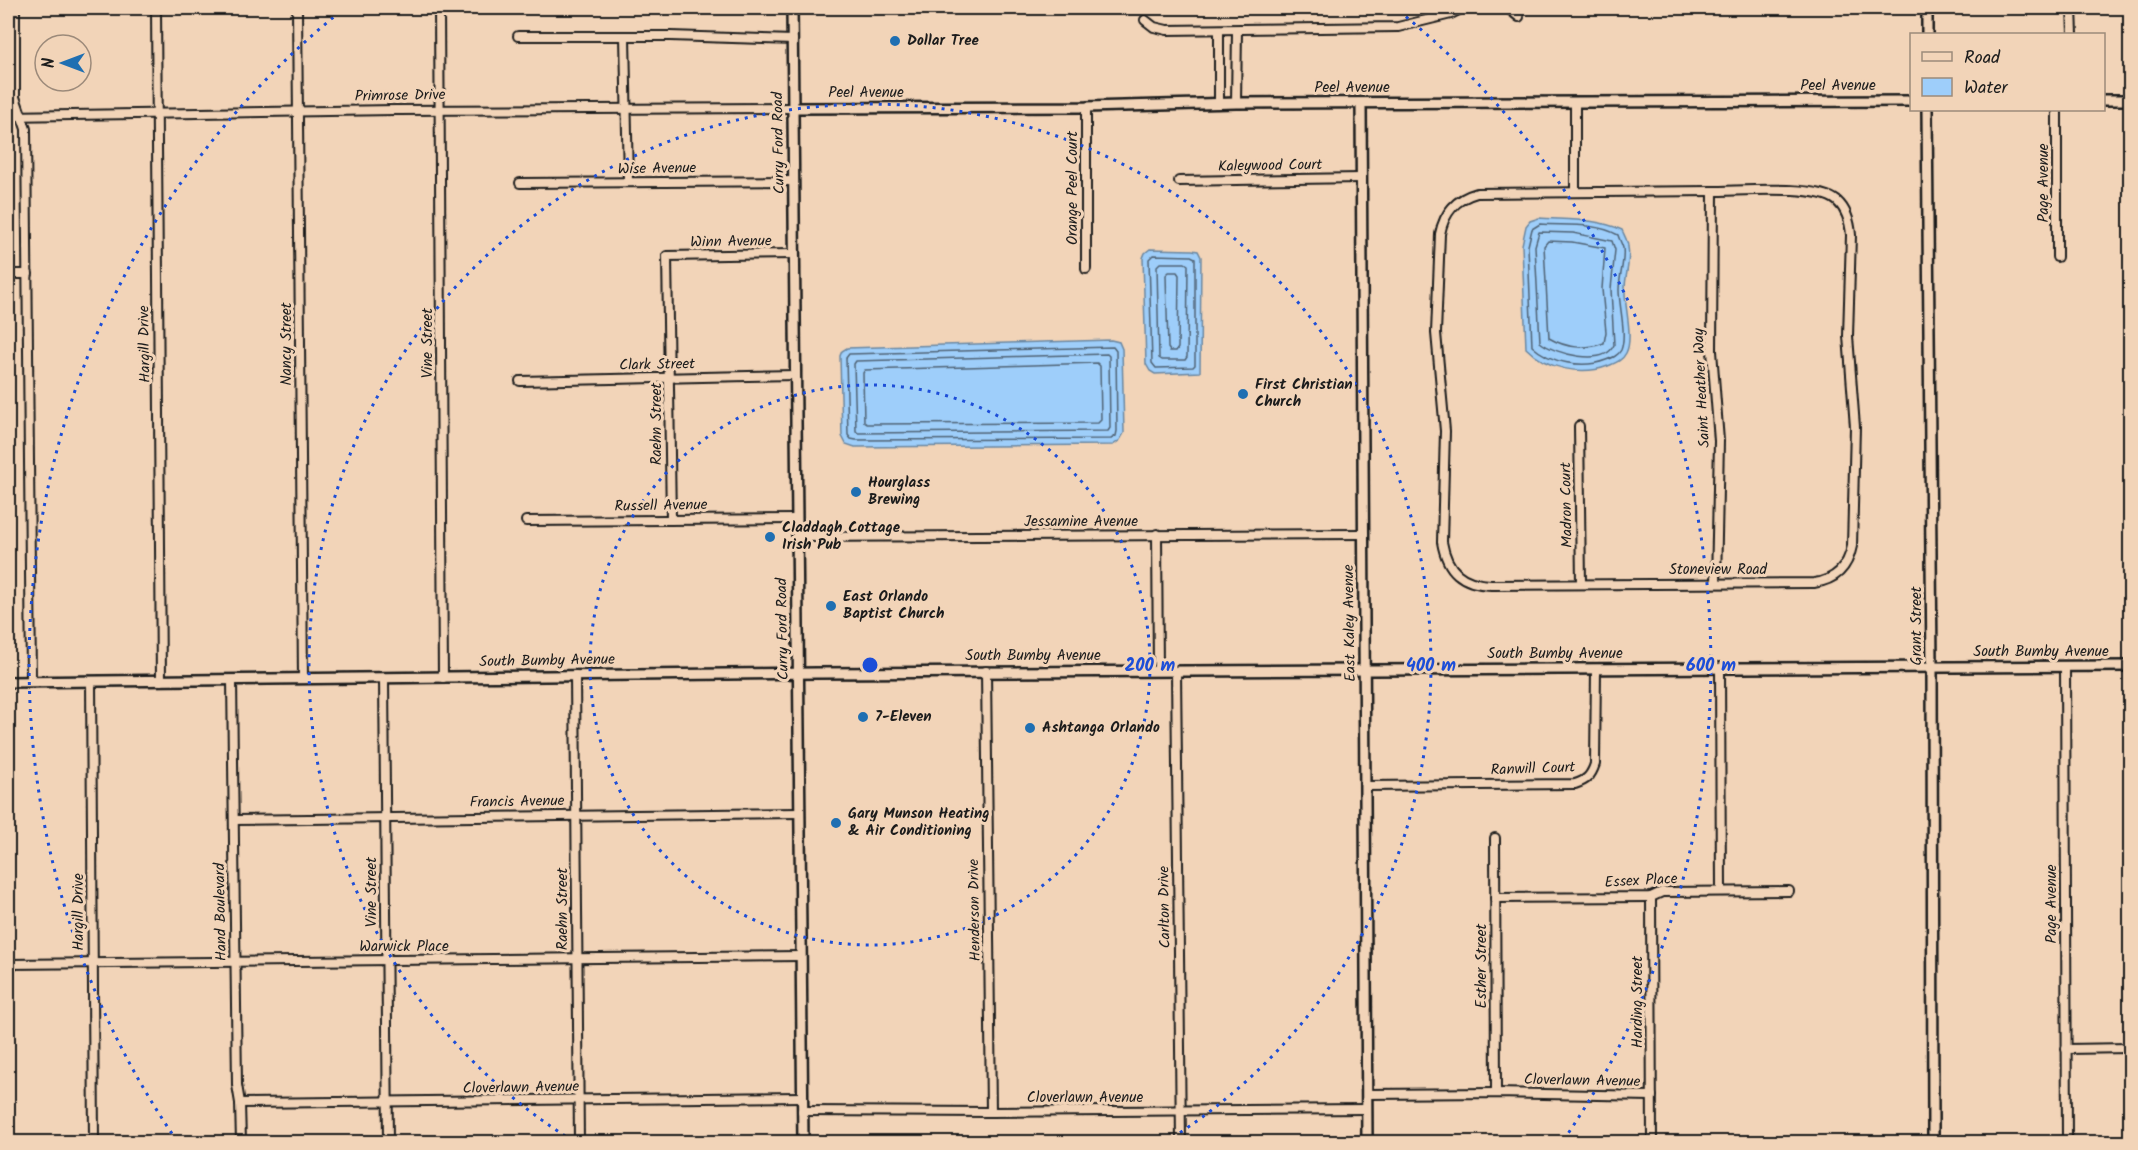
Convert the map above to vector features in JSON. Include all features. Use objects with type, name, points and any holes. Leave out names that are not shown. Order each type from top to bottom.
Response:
[{"type":"street","points":[[15,8],[15,97],[26,129],[31,681]]},
{"type":"street","name":"Hargill Drive","points":[[156,8],[161,681]]},
{"type":"street","name":"Nancy Street","points":[[297,8],[303,679]]},
{"type":"street","name":"Vine Street","points":[[439,8],[443,678]]},
{"type":"street","name":"Curry Ford Road","points":[[792,8],[802,1143]]},
{"type":"street","points":[[1145,20],[1154,27],[1167,30],[1398,27],[1451,14],[1463,8]]},
{"type":"street","points":[[1508,8],[1519,17]]},
{"type":"street","points":[[1927,8],[1927,33]]},
{"type":"street","points":[[2072,8],[2073,33]]},
{"type":"street","points":[[1219,30],[1219,104]]},
{"type":"street","points":[[1236,103],[1237,30]]},
{"type":"street","points":[[518,36],[793,40]]},
{"type":"street","points":[[625,36],[628,182]]},
{"type":"street","points":[[2105,100],[2130,100]]},
{"type":"street","name":"Peel Avenue","points":[[793,108],[1086,107],[1236,103],[1910,101]]},
{"type":"street","points":[[1575,103],[1575,192]]},
{"type":"street","name":"East Kaley Avenue","points":[[1361,104],[1367,1143]]},
{"type":"street","name":"Orange Peel Court","points":[[1086,107],[1086,269]]},
{"type":"street","name":"Primrose Drive","points":[[8,116],[440,109],[793,108]]},
{"type":"street","name":"Grant Street","points":[[1927,111],[1933,1143]]},
{"type":"street","name":"Page Avenue","points":[[2057,111],[2057,257]]},
{"type":"street","name":"Kaleywood Court","points":[[1179,181],[1361,178]]},
{"type":"street","name":"Wise Avenue","points":[[520,183],[794,181]]},
{"type":"street","name":"Saint Heather Way","points":[[1713,191],[1712,351],[1719,441],[1716,583]]},
{"type":"street","name":"Stoneview Road","points":[[1575,192],[1815,192],[1826,195],[1845,210],[1850,222],[1851,235],[1848,336],[1855,427],[1852,546],[1850,557],[1844,567],[1826,581],[1814,583],[1481,585],[1461,577],[1450,567],[1444,555],[1442,542],[1444,431],[1436,333],[1440,234],[1443,221],[1456,202],[1466,195],[1575,192]]},
{"type":"street","name":"Winn Avenue","points":[[667,256],[794,254]]},
{"type":"street","name":"Raehn Street","points":[[667,256],[671,520]]},
{"type":"street","points":[[8,274],[28,274]]},
{"type":"street","name":"Clark Street","points":[[520,381],[795,375]]},
{"type":"street","name":"Madron Court","points":[[1580,426],[1581,584]]},
{"type":"street","name":"Russell Avenue","points":[[526,521],[797,519]]},
{"type":"street","points":[[1157,534],[1158,671]]},
{"type":"street","name":"Jessamine Avenue","points":[[797,537],[1364,534]]},
{"type":"street","name":"Page Avenue","points":[[2065,666],[2067,1143]]},
{"type":"street","name":"South Bumby Avenue","points":[[8,682],[986,671],[2130,666]]},
{"type":"street","points":[[1720,668],[1720,891]]},
{"type":"street","name":"Ranwill Court","points":[[1366,786],[1575,784],[1586,780],[1592,774],[1595,764],[1596,669]]},
{"type":"street","name":"Henderson Drive","points":[[986,671],[991,1112]]},
{"type":"street","name":"Carlton Drive","points":[[1176,671],[1181,1143]]},
{"type":"street","name":"Raehn Street","points":[[575,675],[579,1143]]},
{"type":"street","name":"Vine Street","points":[[384,678],[388,1143]]},
{"type":"street","name":"Hand Boulevard","points":[[232,680],[237,1085],[241,1143]]},
{"type":"street","name":"Hargill Drive","points":[[91,681],[94,1143]]},
{"type":"street","name":"Francis Avenue","points":[[234,820],[800,813]]},
{"type":"street","name":"Esther Street","points":[[1495,838],[1496,1093]]},
{"type":"street","name":"Essex Place","points":[[1495,898],[1651,897],[1662,892],[1789,891]]},
{"type":"street","name":"Harding Street","points":[[1651,897],[1652,1143]]},
{"type":"street","name":"Warwick Place","points":[[8,964],[801,956]]},
{"type":"street","points":[[2066,1049],[2130,1048]]},
{"type":"street","name":"Cloverlawn Avenue","points":[[1367,1094],[1496,1093],[1652,1096]]},
{"type":"street","name":"Cloverlawn Avenue","points":[[240,1103],[802,1097]]},
{"type":"street","name":"Cloverlawn Avenue","points":[[802,1111],[1367,1109]]},
{"type":"water","points":[[1539,218],[1592,221],[1622,230],[1629,252],[1625,296],[1629,339],[1626,353],[1618,361],[1598,369],[1565,369],[1544,361],[1526,348],[1522,245],[1526,226],[1530,221]]},
{"type":"water","points":[[1150,249],[1192,250],[1198,251],[1201,257],[1200,372],[1155,374],[1146,364],[1143,258]]},
{"type":"water","points":[[1111,340],[1119,342],[1122,349],[1124,433],[1113,445],[855,447],[846,444],[842,436],[840,356],[847,348]]},
{"type":"place","name":"Dollar Tree","points":[[895,41]]},
{"type":"place","name":"First Christian Church","points":[[1243,394]]},
{"type":"place","name":"Hourglass Brewing","points":[[856,492]]},
{"type":"place","name":"Claddagh Cottage Irish Pub","points":[[770,537]]},
{"type":"place","name":"East Orlando Baptist Church","points":[[831,606]]},
{"type":"place","name":"7-Eleven","points":[[863,717]]},
{"type":"place","name":"Ashtanga Orlando","points":[[1030,728]]},
{"type":"place","name":"Gary Munson Heating & Air Conditioning","points":[[836,823]]}]
